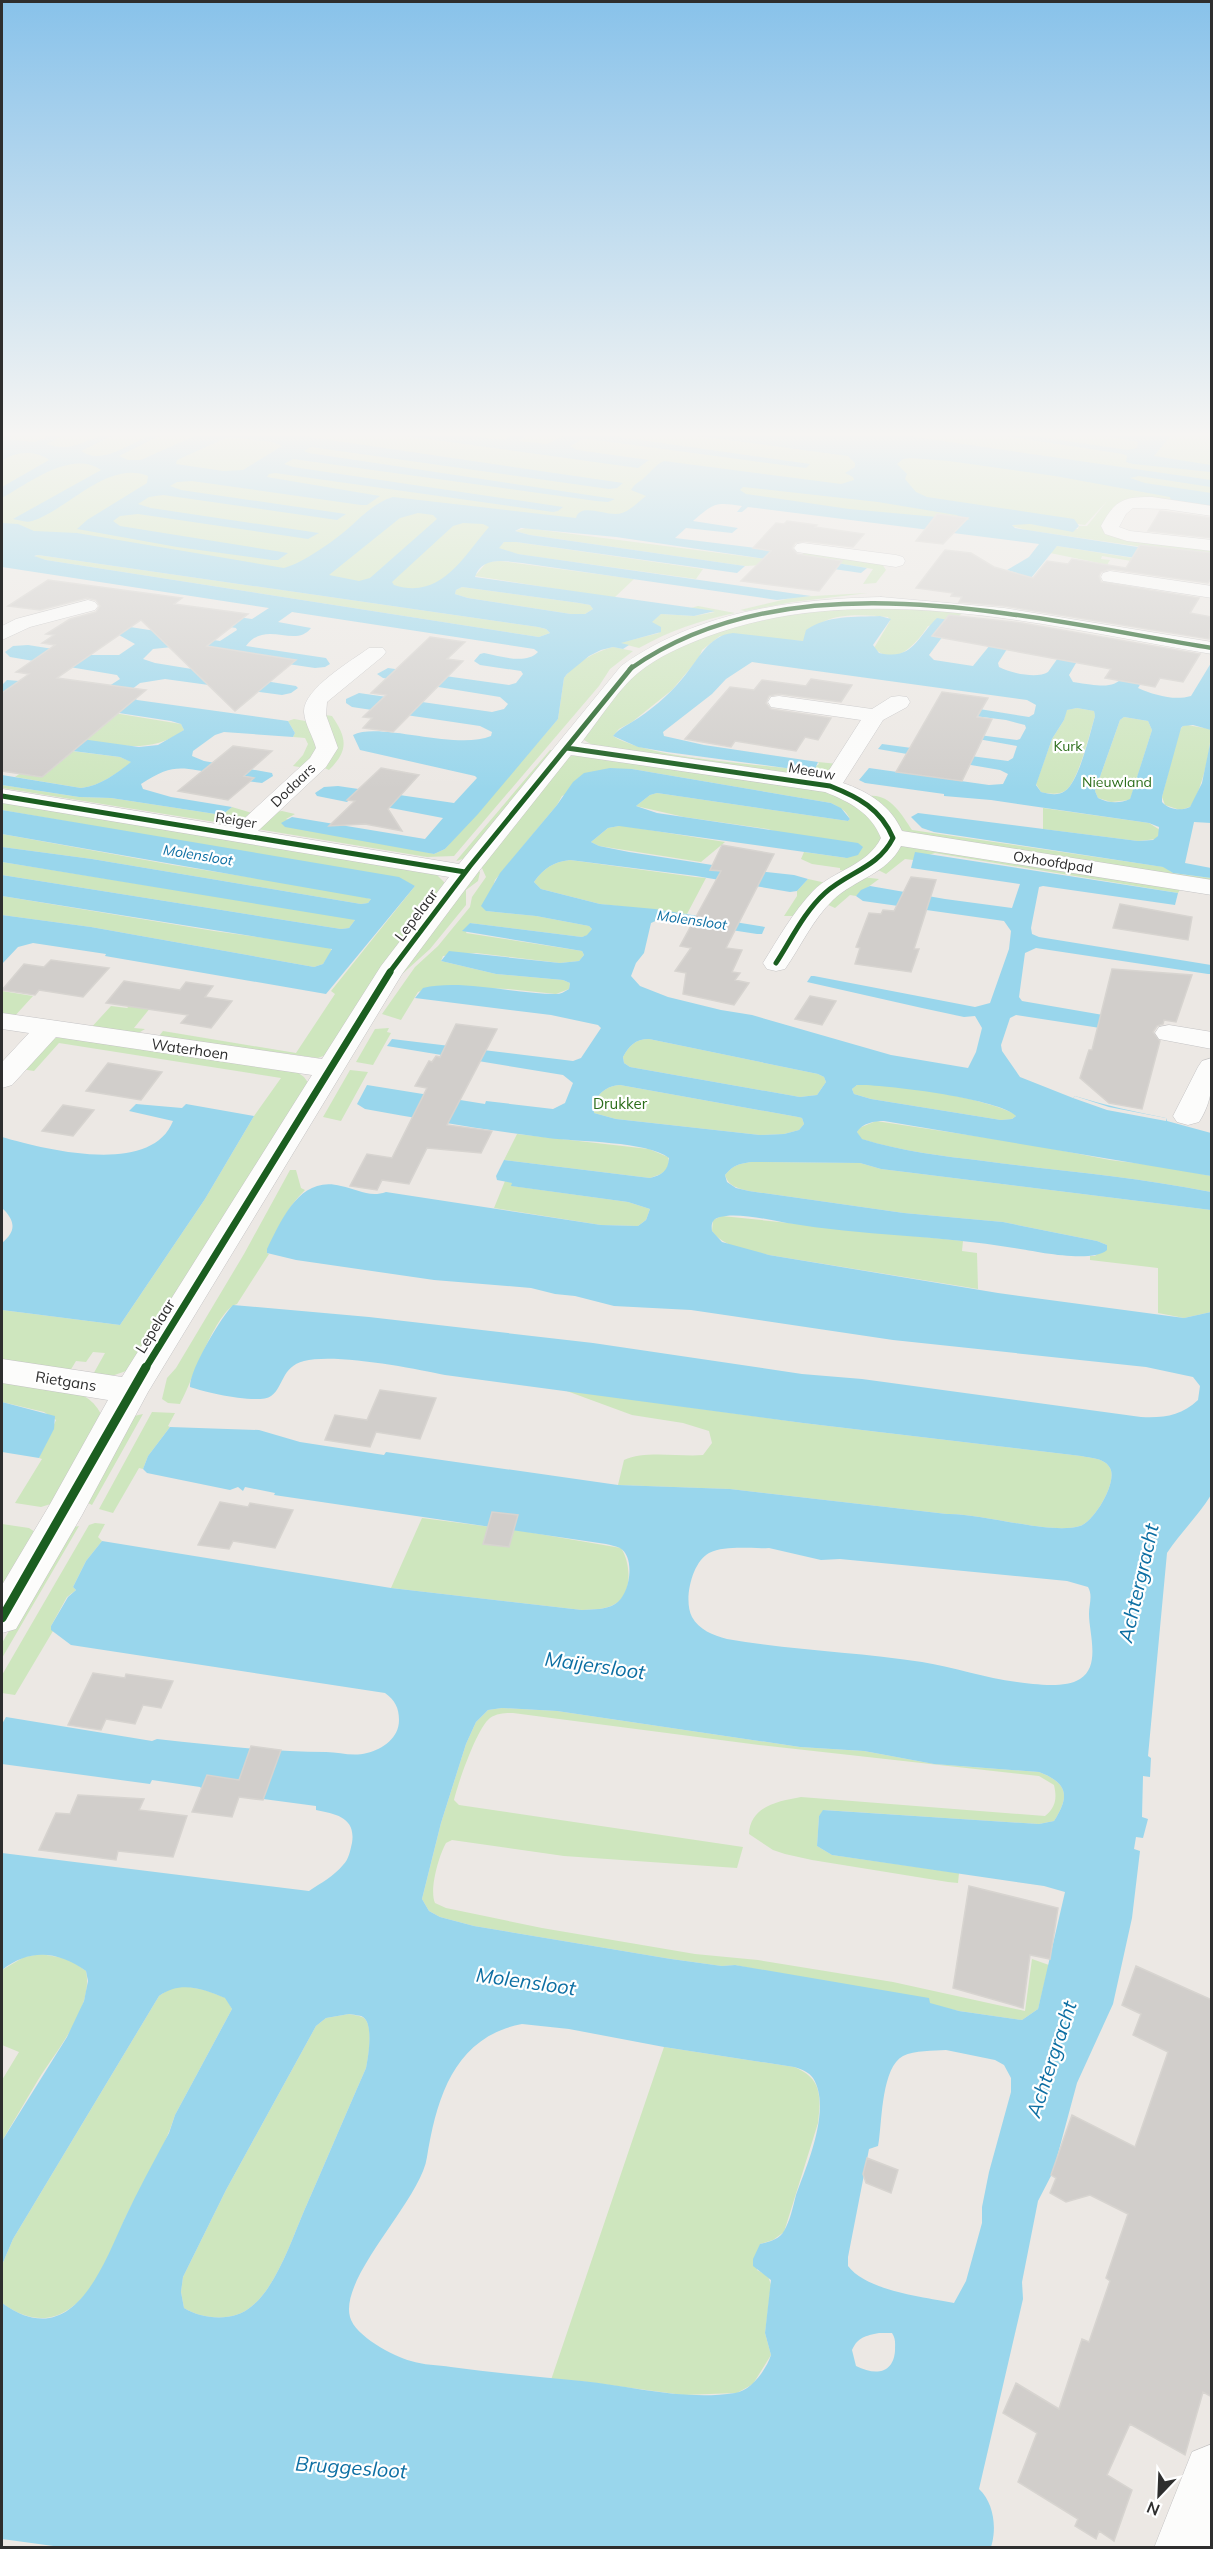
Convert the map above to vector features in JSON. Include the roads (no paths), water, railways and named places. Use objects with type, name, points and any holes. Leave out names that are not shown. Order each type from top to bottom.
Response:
[{"type":"street","points":[[851,552],[901,556],[877,589]]},
{"type":"street","points":[[1110,577],[1212,592]]},
{"type":"street","name":"Lepelaar","points":[[2,1618],[63,1515],[131,1391],[390,972],[465,872],[628,670],[647,656],[686,637],[753,616],[877,589],[934,604],[1212,648]]},
{"type":"street","points":[[2,634],[23,623],[88,606]]},
{"type":"street","name":"Dodaars","points":[[241,834],[318,762],[327,748],[313,710],[314,703],[320,695],[376,652]]},
{"type":"street","points":[[779,702],[875,716]]},
{"type":"street","name":"Meeuw","points":[[830,786],[875,716],[899,702]]},
{"type":"street","name":"Meeuw","points":[[567,748],[830,786],[854,795],[867,803],[885,819],[893,838]]},
{"type":"street","name":"Reiger","points":[[2,796],[465,872]]},
{"type":"street","points":[[776,963],[823,895],[881,859],[890,849],[893,838]]},
{"type":"street","name":"Oxhoofdpad","points":[[893,838],[915,839],[1212,888]]},
{"type":"street","name":"Waterhoen","points":[[2,1021],[330,1069]]},
{"type":"street","points":[[2,1079],[49,1028]]},
{"type":"street","points":[[1169,1033],[1212,1041]]},
{"type":"street","points":[[1188,1116],[1212,1067]]},
{"type":"street","name":"Rietgans","points":[[2,1371],[131,1391]]},
{"type":"street","points":[[1183,2547],[1212,2472]]},
{"type":"water","points":[[2,552],[189,552],[284,568],[316,552],[358,552],[329,575],[359,581],[370,578],[400,552],[425,552],[392,582],[394,585],[410,588],[425,587],[438,581],[449,573],[468,552],[512,552],[811,596],[777,600],[515,562],[494,561],[483,566],[475,577],[715,611],[694,616],[661,614],[652,622],[661,627],[661,632],[621,643],[629,645],[623,649],[613,647],[601,650],[589,656],[567,674],[564,678],[558,719],[478,814],[445,849],[434,854],[285,827],[281,823],[292,817],[425,839],[443,818],[349,800],[347,802],[317,796],[315,793],[324,787],[338,786],[454,803],[477,778],[475,776],[360,750],[353,735],[381,731],[439,739],[476,740],[491,736],[492,732],[480,726],[352,707],[346,703],[346,699],[359,693],[492,712],[504,709],[508,704],[500,697],[383,678],[377,674],[388,668],[509,685],[516,683],[523,674],[521,671],[480,665],[474,661],[484,653],[520,659],[527,658],[538,652],[534,649],[292,612],[278,622],[311,628],[297,636],[262,635],[254,638],[246,646],[326,658],[330,664],[315,668],[172,647],[153,649],[143,659],[298,688],[291,693],[282,695],[165,679],[140,683],[127,693],[137,700],[288,721],[295,733],[293,737],[224,732],[215,735],[193,751],[192,756],[204,761],[272,773],[273,776],[262,783],[217,777],[219,774],[178,768],[162,772],[141,784],[143,789],[171,797],[232,807],[222,815],[111,798],[79,797],[2,785],[2,775],[81,788],[88,787],[108,778],[131,762],[120,757],[2,742],[2,728],[139,747],[158,745],[184,730],[181,724],[171,721],[2,695],[2,685],[7,680],[106,688],[120,679],[117,675],[10,657],[5,652],[13,646],[28,645],[91,655],[119,655],[135,644],[119,635],[79,629],[85,620],[220,641],[237,630],[236,628],[182,619],[194,611],[252,619],[269,608],[2,567]],"holes":[[[34,556],[538,627],[550,633],[539,637],[46,560]],[[462,587],[579,603],[590,605],[593,609],[585,614],[571,614],[468,598],[455,594],[456,590]]]},
{"type":"water","points":[[213,552],[288,553],[278,560]]},
{"type":"water","points":[[587,552],[648,552],[745,566],[737,573]]},
{"type":"water","points":[[718,552],[796,553],[794,556],[867,568],[861,573]]},
{"type":"water","points":[[1033,552],[1052,552],[1014,599],[998,597],[1017,573],[1007,570],[1029,557]]},
{"type":"water","points":[[1096,552],[1155,552],[1201,568]]},
{"type":"water","points":[[880,616],[891,619],[873,645],[879,653],[900,654],[907,650],[937,618],[954,621],[929,655],[934,660],[973,666],[1003,629],[1009,646],[998,663],[999,667],[1024,674],[1037,675],[1048,672],[1072,638],[1089,641],[1069,675],[1073,682],[1101,686],[1116,683],[1122,678],[1141,648],[1157,656],[1138,688],[1171,698],[1191,696],[1211,663],[1211,730],[1193,725],[1181,728],[1162,802],[1175,809],[1190,807],[1202,783],[1211,739],[1211,823],[1194,822],[1185,863],[1211,868],[1211,878],[1173,873],[1163,867],[934,832],[922,828],[911,817],[918,813],[1138,841],[1153,840],[1158,836],[1159,827],[1149,823],[991,800],[944,796],[944,794],[865,783],[859,780],[869,768],[989,785],[1003,784],[1008,774],[1000,770],[878,749],[882,744],[1008,761],[1013,758],[1017,746],[978,739],[979,735],[1017,740],[1026,728],[1025,725],[1006,720],[959,714],[973,708],[1029,717],[1034,714],[1036,705],[1027,700],[752,662],[726,679],[712,694],[663,732],[664,736],[704,745],[818,762],[815,769],[793,769],[667,752],[638,747],[613,736],[665,697],[704,650],[724,635],[733,633],[803,641],[806,630],[832,619]],"holes":[[[1077,708],[1094,711],[1095,716],[1075,778],[1062,793],[1041,792],[1036,785],[1052,739],[1064,720],[1067,710]],[[1124,717],[1148,721],[1152,730],[1130,799],[1110,802],[1098,798],[1095,791],[1120,720]]]},
{"type":"water","points":[[610,768],[632,769],[831,803],[841,808],[850,819],[848,821],[657,793],[650,795],[636,806],[657,813],[858,843],[863,847],[858,855],[847,858],[619,826],[608,828],[591,842],[599,846],[629,852],[794,875],[808,879],[797,891],[790,892],[696,876],[570,860],[554,864],[541,873],[534,882],[541,889],[600,904],[655,909],[765,927],[762,934],[757,934],[660,919],[651,923],[644,953],[636,963],[631,976],[640,986],[668,997],[752,1015],[891,1055],[968,1068],[976,1052],[982,1028],[975,1016],[964,1017],[807,982],[811,976],[814,976],[975,1007],[990,1003],[1009,949],[1011,931],[1004,921],[863,901],[856,896],[861,890],[870,886],[1012,908],[1020,884],[911,868],[915,852],[1178,893],[1175,905],[1039,887],[1031,928],[1032,934],[1211,965],[1211,974],[1208,974],[1036,948],[1025,953],[1019,997],[1022,1001],[1132,1020],[1126,1032],[1016,1015],[1010,1018],[1001,1045],[1002,1051],[1020,1077],[1073,1098],[1075,1096],[1166,1118],[1167,1121],[1211,1133],[1211,1176],[884,1121],[865,1125],[857,1132],[862,1139],[922,1153],[1126,1178],[1211,1192],[1211,1210],[881,1169],[860,1163],[751,1162],[731,1169],[725,1175],[727,1182],[736,1188],[749,1191],[904,1213],[1003,1222],[1097,1241],[1107,1245],[1107,1250],[1089,1256],[1062,1255],[957,1240],[815,1227],[744,1216],[720,1217],[712,1224],[712,1231],[722,1242],[769,1255],[998,1293],[1184,1318],[1211,1312],[1211,1495],[1167,1553],[1148,1756],[1151,1758],[1150,1777],[1143,1776],[1142,1817],[1148,1819],[1143,1838],[1136,1837],[1134,1849],[1140,1851],[1132,1918],[1113,2004],[1077,2083],[1053,2172],[1038,2201],[1022,2282],[1023,2299],[979,2489],[988,2501],[993,2516],[994,2532],[991,2547],[68,2548],[2,2539],[2,2303],[26,2316],[47,2318],[65,2312],[80,2299],[105,2262],[169,2133],[175,2115],[232,2009],[225,1998],[192,1988],[176,1988],[159,1996],[13,2239],[2,2265],[2,2141],[67,2037],[84,2001],[88,1981],[86,1971],[76,1964],[54,1956],[34,1955],[12,1963],[2,1970],[2,1853],[309,1891],[345,1863],[350,1852],[352,1835],[348,1823],[331,1813],[316,1810],[316,1806],[204,1791],[200,1787],[152,1780],[150,1784],[2,1764],[2,1724],[6,1717],[152,1741],[157,1739],[220,1746],[356,1755],[373,1751],[389,1742],[396,1732],[399,1720],[396,1705],[385,1693],[71,1645],[51,1630],[51,1626],[68,1597],[76,1590],[73,1587],[86,1561],[102,1541],[391,1588],[582,1610],[604,1608],[615,1604],[624,1593],[629,1576],[628,1559],[625,1553],[620,1548],[606,1544],[274,1495],[275,1493],[245,1487],[243,1491],[238,1487],[230,1490],[147,1473],[143,1469],[148,1456],[170,1427],[259,1430],[300,1442],[384,1455],[386,1452],[618,1485],[730,1489],[962,1515],[1051,1528],[1067,1528],[1086,1523],[1098,1510],[1111,1482],[1112,1474],[1105,1462],[1081,1456],[803,1423],[445,1375],[353,1360],[317,1359],[297,1364],[287,1372],[275,1392],[265,1398],[231,1397],[190,1387],[191,1379],[207,1344],[233,1305],[369,1317],[593,1343],[802,1374],[862,1379],[1141,1417],[1179,1413],[1198,1400],[1200,1386],[1193,1377],[1146,1367],[893,1340],[691,1310],[614,1306],[531,1288],[434,1280],[296,1260],[267,1253],[279,1225],[294,1202],[314,1187],[327,1184],[369,1194],[386,1192],[601,1225],[638,1226],[646,1220],[650,1209],[628,1202],[511,1186],[512,1183],[497,1180],[496,1176],[504,1160],[650,1178],[661,1174],[666,1169],[669,1158],[659,1152],[629,1145],[548,1138],[456,1125],[365,1109],[357,1104],[367,1085],[485,1104],[486,1101],[553,1109],[565,1103],[573,1083],[563,1075],[387,1046],[392,1039],[573,1061],[581,1058],[601,1028],[598,1025],[551,1015],[415,998],[423,988],[454,985],[556,994],[569,989],[570,983],[563,980],[496,974],[441,961],[449,951],[560,963],[579,961],[584,955],[582,951],[462,931],[470,923],[582,937],[592,929],[589,926],[536,916],[486,911],[481,906],[500,873],[557,805],[573,782],[584,773]],"holes":[[[649,1039],[818,1074],[824,1077],[826,1082],[817,1095],[800,1097],[630,1067],[624,1063],[623,1057],[630,1046],[640,1040]],[[620,1085],[798,1117],[802,1118],[804,1124],[799,1130],[784,1134],[760,1135],[616,1119],[594,1113],[595,1102],[601,1093]],[[857,1085],[915,1090],[966,1098],[1006,1110],[1016,1116],[1012,1119],[1001,1120],[871,1099],[854,1094],[852,1089]],[[731,1548],[769,1548],[821,1560],[840,1559],[1067,1581],[1088,1587],[1091,1597],[1089,1614],[1092,1658],[1090,1666],[1080,1679],[1073,1682],[1040,1685],[922,1662],[775,1646],[717,1636],[695,1622],[689,1610],[689,1592],[694,1573],[703,1558],[709,1553]],[[502,1708],[557,1711],[800,1747],[864,1751],[934,1764],[1039,1772],[1049,1776],[1061,1786],[1064,1797],[1054,1821],[1039,1824],[823,1810],[819,1816],[817,1846],[832,1855],[1044,1886],[1065,1892],[1038,2009],[1022,2020],[959,2011],[930,2003],[929,1998],[735,1965],[722,1966],[671,1959],[474,1926],[440,1917],[429,1911],[422,1899],[441,1823],[466,1744],[476,1722],[488,1710]],[[349,2014],[363,2017],[369,2034],[368,2057],[366,2068],[289,2248],[269,2287],[261,2298],[245,2311],[228,2317],[210,2317],[192,2312],[184,2308],[181,2292],[183,2277],[226,2190],[316,2026],[326,2018]],[[522,2024],[569,2029],[664,2047],[794,2067],[805,2071],[813,2078],[818,2090],[819,2120],[790,2218],[782,2234],[760,2244],[753,2259],[753,2266],[771,2280],[765,2333],[771,2355],[766,2367],[752,2384],[735,2393],[677,2394],[426,2364],[395,2355],[359,2331],[350,2317],[350,2300],[357,2281],[422,2175],[431,2134],[444,2092],[453,2072],[480,2042],[499,2031]],[[946,2050],[995,2060],[1004,2065],[1011,2078],[1011,2092],[989,2172],[982,2207],[982,2223],[966,2281],[954,2303],[882,2287],[857,2275],[848,2266],[869,2149],[878,2146],[887,2082],[896,2062],[903,2056],[918,2052]],[[892,2333],[895,2339],[895,2351],[891,2365],[887,2369],[876,2372],[856,2366],[852,2350],[857,2342],[866,2336]]]},
{"type":"water","name":"Molensloot","points":[[2,810],[399,877],[415,886],[326,994],[33,943],[18,947],[2,964],[2,915],[91,927],[314,967],[323,964],[332,949],[2,896],[2,875],[341,929],[349,928],[355,920],[2,862],[2,847],[92,859],[361,904],[368,903],[371,899],[2,834]]},
{"type":"water","points":[[136,1104],[182,1108],[186,1104],[254,1116],[205,1199],[120,1325],[2,1310],[2,1243],[12,1230],[12,1221],[2,1208],[2,1137],[69,1152],[120,1154],[143,1149],[161,1138],[173,1121],[129,1111]]},
{"type":"water","points":[[2,1402],[55,1416],[54,1429],[39,1458],[2,1452]]},
{"type":"park label","name":"Kurk","points":[[1068,746]]},
{"type":"park label","name":"Nieuwland","points":[[1117,782]]},
{"type":"park label","name":"Drukker","points":[[620,1103]]},
{"type":"water label","name":"Achtergracht","points":[[1138,1583]]},
{"type":"water label","name":"Maijersloot","points":[[595,1665]]},
{"type":"water label","name":"Achtergracht","points":[[1051,2059]]},
{"type":"water label","name":"Bruggesloot","points":[[351,2467]]}]
